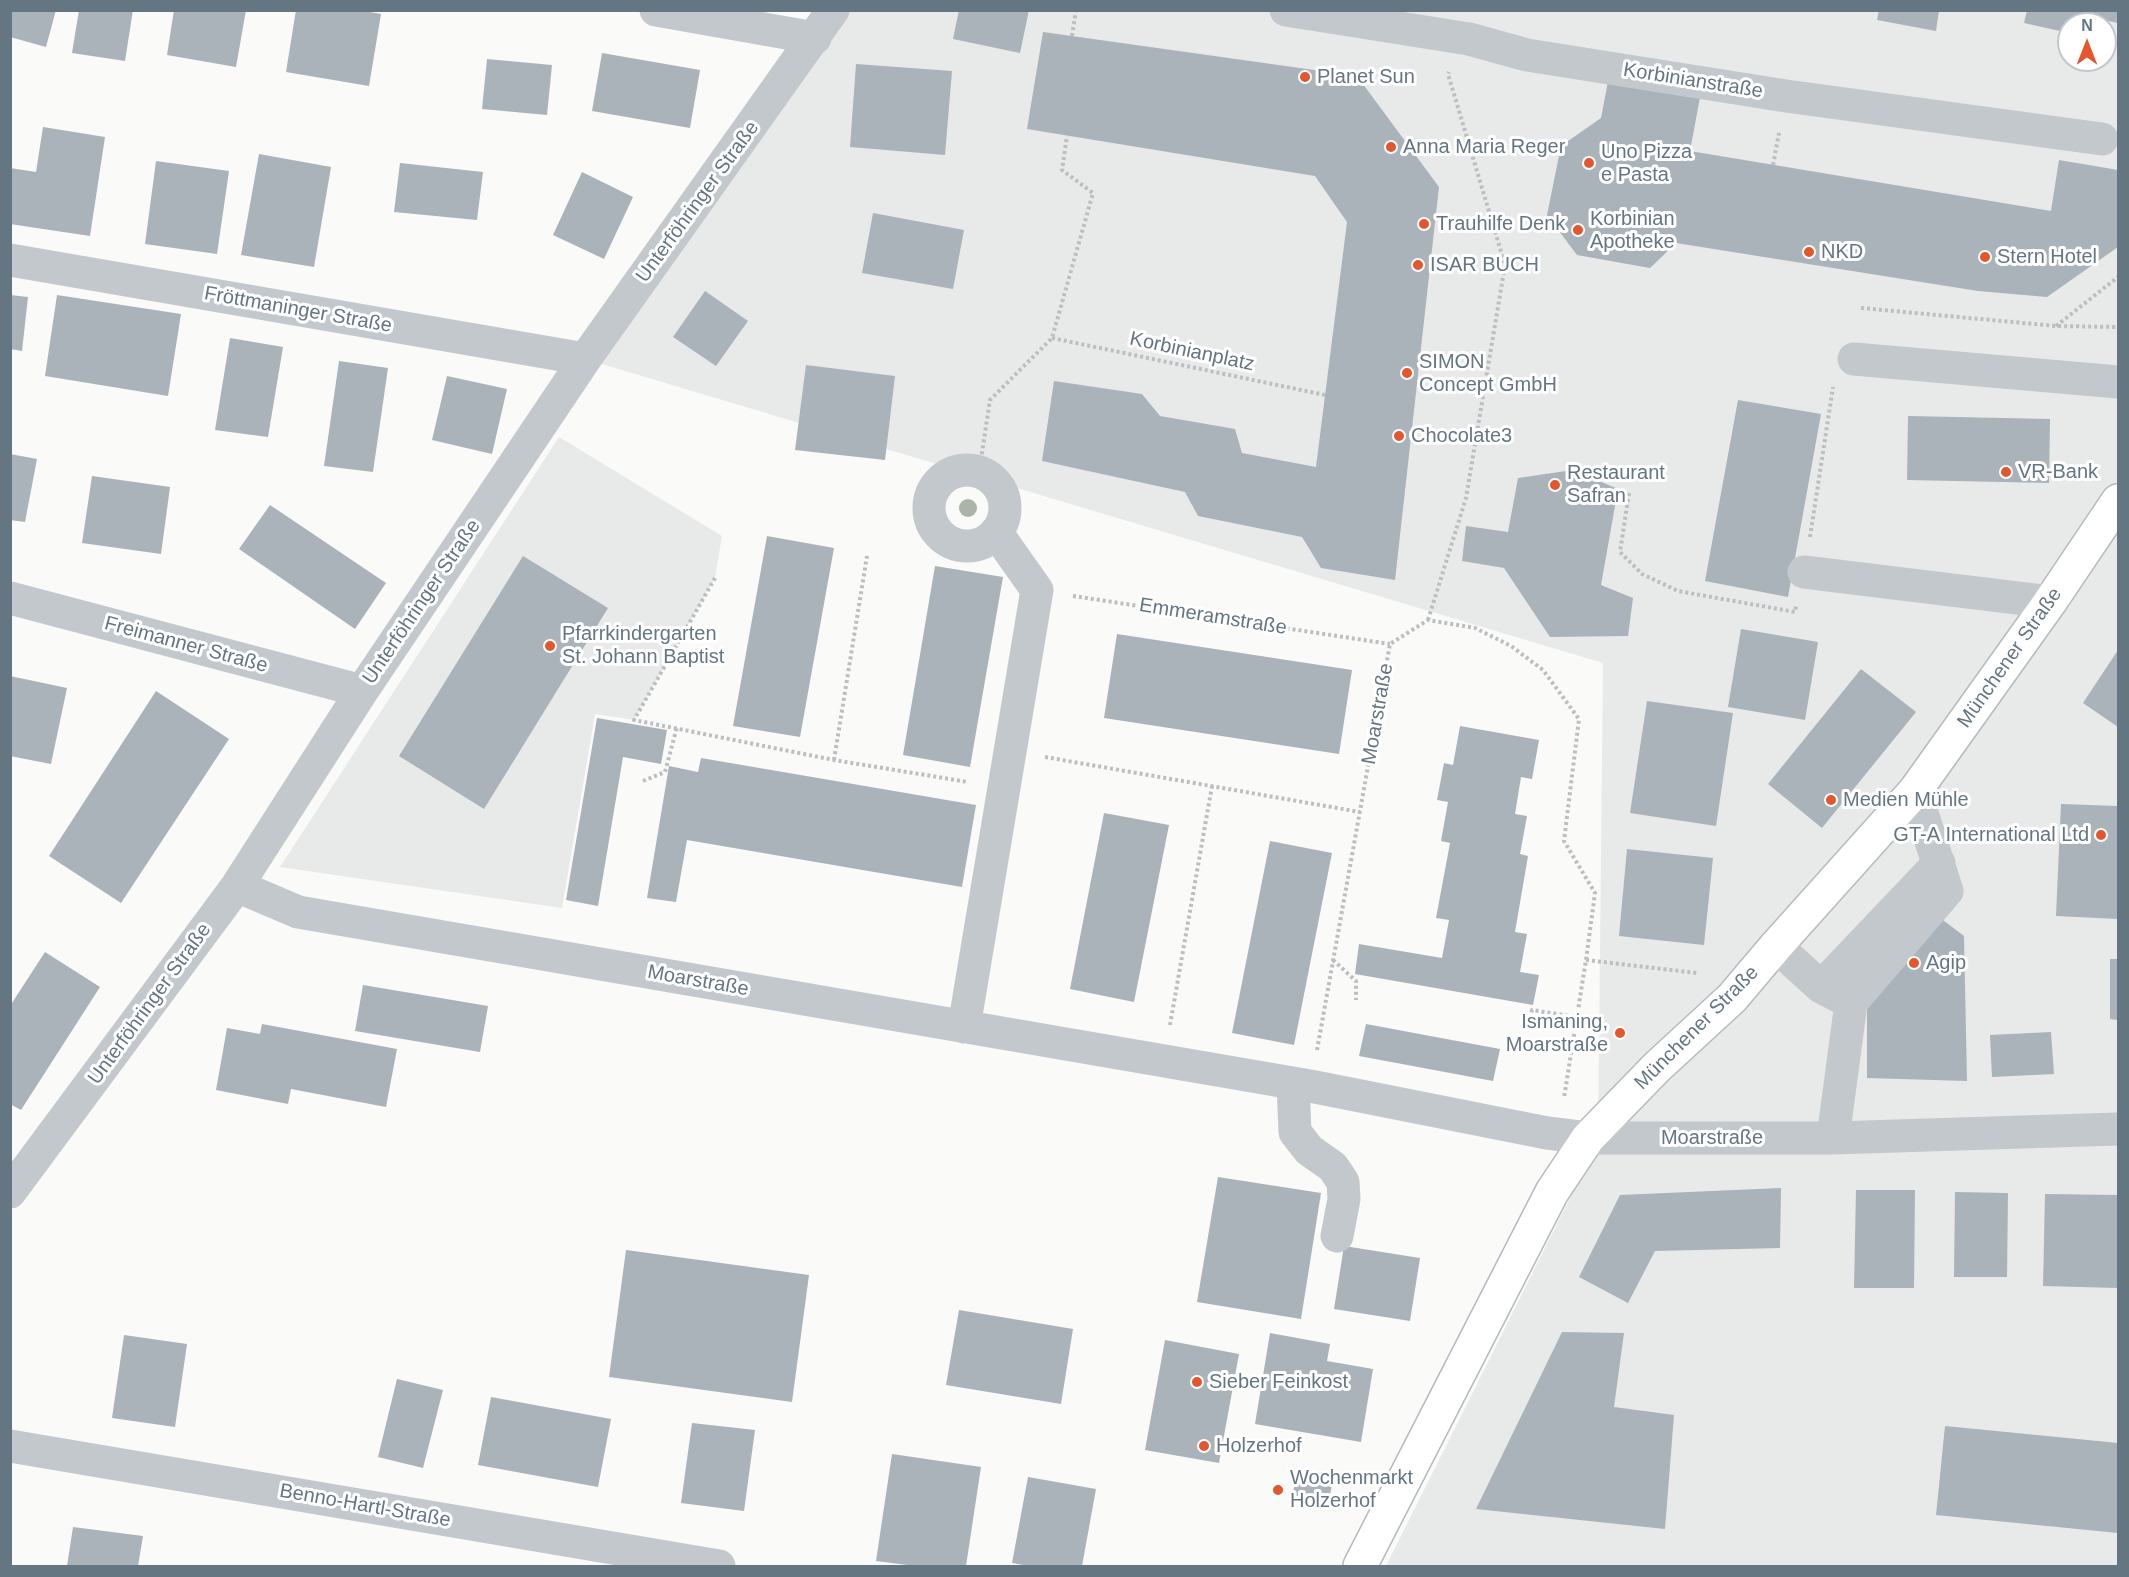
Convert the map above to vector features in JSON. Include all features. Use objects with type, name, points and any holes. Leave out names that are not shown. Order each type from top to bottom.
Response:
[{"type":"main road","name":"Münchener Straße","points":[[1360,1566],[1537,1219],[1588,1138],[1657,1067],[1732,998],[1915,791],[2118,504]]},
{"type":"street","points":[[656,10],[815,38]]},
{"type":"street","name":"Unterföhringer Straße","points":[[11,1191],[237,886],[362,691],[585,359],[833,10]]},
{"type":"street","name":"Korbinianstraße","points":[[1286,10],[1469,39],[1527,55],[1786,96],[2102,139]]},
{"type":"street","name":"Fröttmaninger Straße","points":[[10,260],[585,359]]},
{"type":"street","points":[[1844,369],[2118,382]]},
{"type":"street","points":[[968,470],[979,472],[999,486],[1004,497],[1003,522],[996,532],[981,542],[962,545],[950,541],[940,533],[931,517],[930,499],[944,478],[955,472],[968,470]]},
{"type":"street","points":[[964,1027],[1037,590],[996,532]]},
{"type":"street","points":[[1804,572],[2050,602]]},
{"type":"street","name":"Freimanner Straße","points":[[10,598],[362,691]]},
{"type":"street","points":[[1833,1138],[1851,1003],[1947,891],[1940,863],[1915,791]]},
{"type":"street","points":[[1821,987],[1940,863]]},
{"type":"street","name":"Moarstraße","points":[[237,886],[298,912],[1302,1085],[1547,1133],[1588,1138],[1833,1138],[2118,1129]]},
{"type":"street","points":[[1776,946],[1821,987],[1851,1003]]},
{"type":"street","points":[[1302,1085],[1295,1132],[1309,1150],[1333,1167],[1343,1182],[1344,1199],[1336,1236]]},
{"type":"street","name":"Benno-Hartl-Straße","points":[[10,1446],[719,1566]]},
{"type":"path","points":[[1072,36],[1076,10]]},
{"type":"path","points":[[1469,39],[1448,74],[1505,265],[1466,498],[1428,620],[1474,627],[1511,646],[1543,670],[1579,719],[1564,841],[1594,892],[1586,960],[1562,1105]]},
{"type":"path","points":[[979,472],[990,400],[1052,338],[1093,193],[1062,170],[1067,136]]},
{"type":"path","points":[[2056,326],[2118,277]]},
{"type":"path","points":[[1861,308],[2056,326],[2118,327]]},
{"type":"path","name":"Korbinianplatz","points":[[1052,338],[1325,395]]},
{"type":"path","points":[[1629,493],[1620,552],[1642,574],[1678,591],[1795,612],[1844,369]]},
{"type":"path","points":[[834,760],[867,556]]},
{"type":"path","points":[[715,578],[634,720],[834,760],[1004,788]]},
{"type":"path","name":"Emmeramstraße","points":[[1037,590],[1390,644]]},
{"type":"path","name":"Moarstraße","points":[[1302,1085],[1334,960],[1390,644],[1428,620]]},
{"type":"path","points":[[643,781],[665,772],[677,728]]},
{"type":"path","points":[[1011,752],[1360,812]]},
{"type":"path","points":[[1164,1061],[1212,786]]},
{"type":"path","points":[[1334,960],[1356,981],[1356,1000]]},
{"type":"path","points":[[1586,960],[1697,973]]},
{"type":"path","points":[[1528,1030],[1532,1010],[1577,1017]]},
{"type":"shaded area","points":[[821,11],[2118,11],[2118,1566],[1386,1566],[1598,1142],[1603,663],[585,359]]},
{"type":"shaded area","name":"Pfarrkindergarten St. Johann Baptist","points":[[559,437],[722,536],[715,578],[634,720],[595,714],[562,908],[280,867]]},
{"type":"building","points":[[10,10],[56,10],[46,47],[10,37]]},
{"type":"building","points":[[79,10],[133,10],[125,61],[72,53]]},
{"type":"building","points":[[174,10],[246,10],[236,67],[167,55]]},
{"type":"building","points":[[296,10],[359,10],[381,14],[369,86],[286,72]]},
{"type":"building","points":[[959,10],[1029,10],[1020,53],[953,39]]},
{"type":"building","points":[[1879,10],[1939,10],[1936,31],[1877,20]]},
{"type":"building","points":[[2027,10],[2118,10],[2118,23],[2117,12],[2057,12],[2057,30],[2024,23]]},
{"type":"building","points":[[1043,32],[1357,76],[1439,187],[1395,580],[1321,568],[1302,537],[1198,516],[1185,492],[1042,461],[1054,381],[1142,394],[1160,416],[1235,429],[1242,453],[1316,467],[1347,222],[1315,176],[1027,129]]},
{"type":"building","points":[[602,53],[700,70],[690,128],[592,111]]},
{"type":"building","points":[[487,59],[552,65],[547,115],[482,109]]},
{"type":"building","points":[[856,64],[952,71],[945,155],[850,147]]},
{"type":"building","points":[[1609,76],[1701,92],[1690,151],[2051,211],[2059,160],[2118,170],[2118,247],[2047,297],[1978,291],[1676,243],[1650,268],[1577,255],[1547,215],[1561,146],[1601,118]]},
{"type":"building","points":[[43,127],[105,137],[90,236],[10,224],[10,168],[36,172]]},
{"type":"building","points":[[259,154],[331,167],[314,267],[241,255]]},
{"type":"building","points":[[156,161],[229,171],[217,254],[145,244]]},
{"type":"building","points":[[400,163],[483,172],[477,220],[394,212]]},
{"type":"building","points":[[582,172],[633,197],[604,259],[553,235]]},
{"type":"building","points":[[873,213],[964,230],[953,289],[862,273]]},
{"type":"building","points":[[705,291],[748,321],[716,366],[673,337]]},
{"type":"building","points":[[10,295],[28,297],[22,351],[10,349]]},
{"type":"building","points":[[57,295],[181,314],[168,396],[45,376]]},
{"type":"building","points":[[230,338],[283,347],[268,437],[215,430]]},
{"type":"building","points":[[339,361],[388,368],[373,472],[324,466]]},
{"type":"building","points":[[806,365],[895,376],[885,460],[795,450]]},
{"type":"building","points":[[447,376],[507,389],[492,454],[432,440]]},
{"type":"building","points":[[1738,400],[1821,414],[1788,597],[1705,581]]},
{"type":"building","points":[[1908,416],[2050,419],[2049,483],[1907,480]]},
{"type":"building","points":[[10,454],[37,459],[25,522],[10,520]]},
{"type":"building","points":[[1573,470],[1618,489],[1601,585],[1633,598],[1628,636],[1550,637],[1504,568],[1462,561],[1466,526],[1508,532],[1518,478]]},
{"type":"building","points":[[92,476],[170,487],[161,554],[82,543]]},
{"type":"building","points":[[270,505],[386,583],[355,629],[239,549]]},
{"type":"building","points":[[767,536],[834,548],[800,737],[733,726]]},
{"type":"building","name":"Pfarrkindergarten St. Johann Baptist","points":[[523,556],[608,608],[484,809],[399,756]]},
{"type":"building","points":[[935,566],[1003,577],[970,767],[903,755]]},
{"type":"building","points":[[1741,629],[1818,642],[1805,720],[1728,707]]},
{"type":"building","points":[[1117,634],[1352,670],[1339,754],[1104,718]]},
{"type":"building","points":[[2118,650],[2118,727],[2083,703]]},
{"type":"building","points":[[1861,669],[1916,712],[1822,828],[1768,784]]},
{"type":"building","points":[[10,676],[67,688],[51,764],[10,756]]},
{"type":"building","points":[[156,691],[229,739],[121,903],[49,856]]},
{"type":"building","points":[[1647,701],[1733,713],[1716,826],[1630,813]]},
{"type":"building","points":[[597,718],[667,730],[661,764],[623,757],[598,906],[566,900]]},
{"type":"building","points":[[1460,726],[1539,740],[1532,779],[1521,777],[1515,814],[1527,816],[1520,854],[1528,856],[1515,932],[1527,934],[1520,972],[1539,975],[1533,1005],[1355,974],[1359,944],[1442,958],[1449,920],[1436,918],[1450,843],[1441,841],[1448,802],[1437,800],[1444,763],[1453,765]]},
{"type":"building","points":[[701,758],[976,805],[962,887],[687,840],[676,902],[647,898],[669,766],[698,772]]},
{"type":"building","points":[[2061,804],[2118,806],[2118,919],[2056,916]]},
{"type":"building","points":[[1104,813],[1169,825],[1134,1002],[1070,989]]},
{"type":"building","points":[[1270,841],[1332,853],[1294,1045],[1232,1033]]},
{"type":"building","points":[[1627,849],[1713,858],[1704,945],[1619,936]]},
{"type":"building","points":[[1939,917],[1964,936],[1967,1081],[1867,1078],[1867,996]]},
{"type":"building","points":[[45,952],[100,987],[21,1110],[10,1104],[10,1006]]},
{"type":"building","points":[[2110,959],[2118,959],[2118,1020],[2110,1019]]},
{"type":"building","points":[[363,985],[488,1006],[480,1052],[355,1031]]},
{"type":"building","points":[[262,1024],[397,1049],[386,1107],[291,1089],[288,1104],[216,1090],[227,1028],[260,1034]]},
{"type":"building","points":[[1366,1024],[1500,1049],[1493,1081],[1359,1056]]},
{"type":"building","points":[[2051,1032],[2054,1074],[1992,1077],[1990,1035]]},
{"type":"building","points":[[1218,1177],[1321,1193],[1301,1319],[1197,1302]]},
{"type":"building","points":[[1781,1188],[1780,1248],[1655,1251],[1628,1303],[1579,1277],[1620,1195]]},
{"type":"building","points":[[1856,1190],[1915,1190],[1914,1288],[1854,1288]]},
{"type":"building","points":[[1955,1192],[2008,1193],[2007,1277],[1954,1277]]},
{"type":"building","points":[[2045,1194],[2118,1195],[2118,1288],[2043,1286]]},
{"type":"building","points":[[1344,1246],[1420,1258],[1410,1321],[1334,1309]]},
{"type":"building","points":[[626,1250],[809,1275],[792,1402],[609,1377]]},
{"type":"building","points":[[959,1310],[1073,1329],[1061,1404],[946,1385]]},
{"type":"building","points":[[1562,1332],[1624,1333],[1614,1407],[1674,1415],[1665,1529],[1476,1509]]},
{"type":"building","points":[[1270,1333],[1330,1344],[1327,1361],[1373,1369],[1361,1442],[1255,1424]]},
{"type":"building","points":[[124,1335],[187,1344],[175,1427],[112,1418]]},
{"type":"building","points":[[1165,1340],[1239,1354],[1219,1463],[1145,1450]]},
{"type":"building","points":[[397,1379],[443,1390],[423,1468],[378,1457]]},
{"type":"building","points":[[491,1397],[611,1419],[598,1487],[478,1465]]},
{"type":"building","points":[[692,1423],[755,1430],[744,1511],[681,1503]]},
{"type":"building","points":[[1945,1426],[2118,1443],[2118,1533],[1936,1515]]},
{"type":"building","points":[[892,1454],[981,1467],[966,1566],[915,1566],[876,1561]]},
{"type":"building","points":[[1028,1477],[1096,1489],[1082,1566],[1029,1566],[1012,1563]]},
{"type":"building","points":[[1296,1478],[1332,1485],[1327,1509],[1291,1502]]},
{"type":"building","points":[[73,1527],[143,1536],[138,1566],[67,1566]]},
{"type":"place","name":"Planet Sun","points":[[1305,77]]},
{"type":"place","name":"Anna Maria Reger","points":[[1391,147]]},
{"type":"place","name":"Uno Pizza e Pasta","points":[[1589,163]]},
{"type":"place","name":"Trauhilfe Denk","points":[[1424,224]]},
{"type":"place","name":"Korbinian Apotheke","points":[[1578,230]]},
{"type":"place","name":"NKD","points":[[1809,252]]},
{"type":"place","name":"Stern Hotel","points":[[1985,257]]},
{"type":"place","name":"ISAR BUCH","points":[[1418,265]]},
{"type":"place","name":"SIMON Concept GmbH","points":[[1407,373]]},
{"type":"place","name":"Chocolate3","points":[[1399,436]]},
{"type":"place","name":"VR-Bank","points":[[2006,472]]},
{"type":"place","name":"Restaurant Safran","points":[[1555,485]]},
{"type":"place","name":"Pfarrkindergarten St. Johann Baptist","points":[[550,646]]},
{"type":"place","name":"Medien Mühle","points":[[1831,800]]},
{"type":"place","name":"GT-A International Ltd","points":[[2101,835]]},
{"type":"place","name":"Agip","points":[[1914,963]]},
{"type":"place","name":"Ismaning, Moarstraße","points":[[1620,1033]]},
{"type":"place","name":"Sieber Feinkost","points":[[1197,1382]]},
{"type":"place","name":"Holzerhof","points":[[1204,1446]]},
{"type":"place","name":"Wochenmarkt Holzerhof","points":[[1278,1490]]}]
